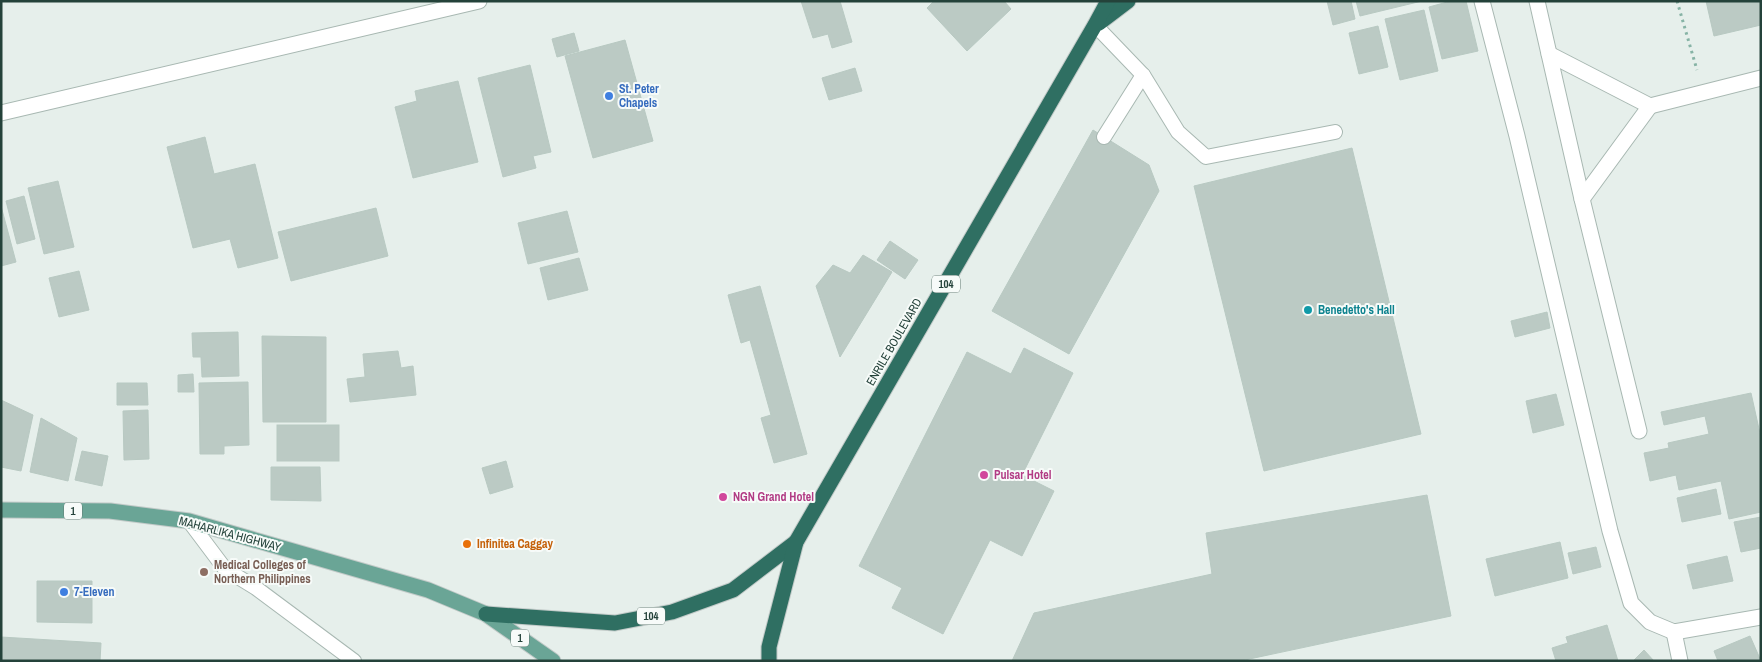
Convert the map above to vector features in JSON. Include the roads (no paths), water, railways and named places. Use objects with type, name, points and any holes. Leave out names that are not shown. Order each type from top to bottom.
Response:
[{"type":"highway","name":"ENRILE BOULEVARD","points":[[769,661],[769,647],[796,542],[1108,1]]},
{"type":"highway","name":"ENRILE BOULEVARD","points":[[1095,25],[1128,1]]},
{"type":"highway","name":"104","points":[[486,614],[615,623],[672,612],[733,590],[796,542]]},
{"type":"main road","name":"MAHARLIKA HIGHWAY","points":[[1,510],[110,511],[189,521],[428,590],[486,614],[554,661]]},
{"type":"street","points":[[1,114],[479,1]]},
{"type":"street","points":[[1482,1],[1517,136],[1610,531],[1631,603],[1650,622],[1674,632],[1761,617]]},
{"type":"street","points":[[1537,1],[1582,199],[1639,431]]},
{"type":"street","points":[[1549,54],[1650,106]]},
{"type":"street","points":[[1582,199],[1650,106],[1761,78]]},
{"type":"street","points":[[1674,632],[1680,661]]},
{"type":"lane","points":[[1095,25],[1143,75],[1178,132],[1206,157],[1335,132]]},
{"type":"lane","points":[[1104,137],[1143,75]]},
{"type":"lane","points":[[189,521],[225,569],[256,588],[354,661]]},
{"type":"place","name":"St. Peter Chapels","points":[[609,96]]},
{"type":"place","name":"Benedetto's Hall","points":[[1308,310]]},
{"type":"place","name":"Pulsar Hotel","points":[[984,475]]},
{"type":"place","name":"NGN Grand Hotel","points":[[723,497]]},
{"type":"place","name":"Infinitea Caggay","points":[[467,544]]},
{"type":"place","name":"Medical Colleges of Northern Philippines","points":[[204,572]]},
{"type":"place","name":"7-Eleven","points":[[64,592]]}]
